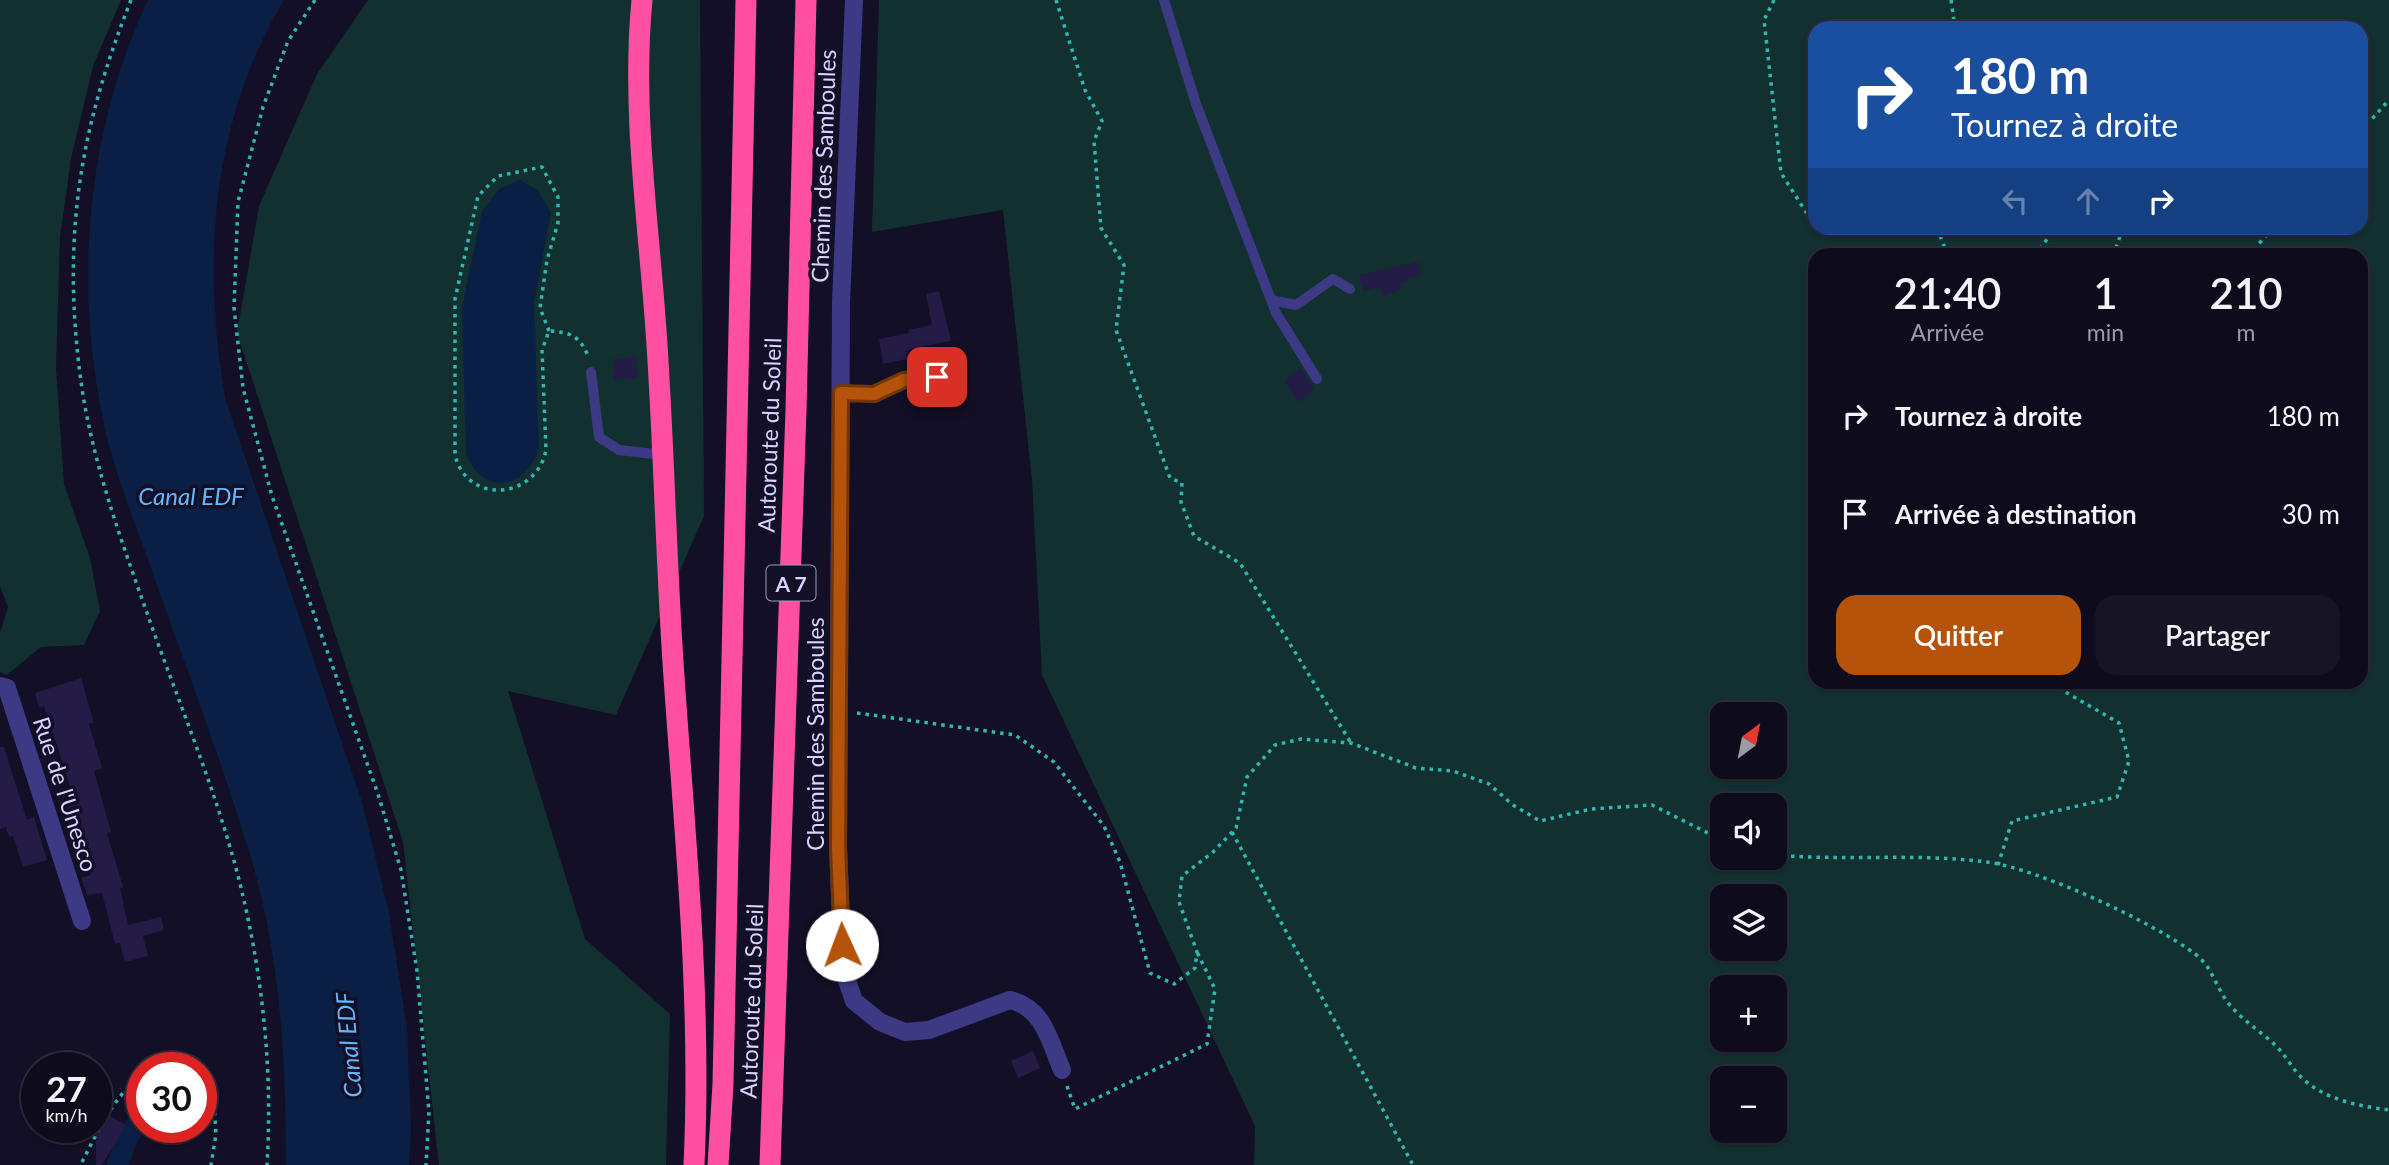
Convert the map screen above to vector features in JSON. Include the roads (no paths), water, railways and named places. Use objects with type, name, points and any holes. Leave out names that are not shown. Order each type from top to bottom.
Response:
[{"type":"highway","points":[[642,0],[639,92],[663,455],[673,660],[692,910],[698,1085],[694,1165]]},
{"type":"highway","name":"Autoroute du Soleil","points":[[718,1165],[724,1028],[746,0]]},
{"type":"highway","name":"Autoroute du Soleil","points":[[771,1165],[795,465],[806,0]]},
{"type":"street","name":"Chemin des Samboules","points":[[854,0],[841,302],[841,710],[838,847],[843,969],[854,1001],[880,1023],[905,1032],[929,1030],[1010,1000],[1022,1003],[1039,1015],[1062,1070]]},
{"type":"street","name":"Rue de l'Unesco","points":[[0,686],[6,688],[82,921]]},
{"type":"lane","points":[[1164,0],[1196,104],[1271,300],[1317,379]]},
{"type":"lane","points":[[1271,300],[1296,305],[1332,279],[1350,289]]},
{"type":"lane","points":[[591,372],[599,437],[620,450],[663,455]]},
{"type":"lane","points":[[841,393],[874,394],[904,380],[937,377]]},
{"type":"water","name":"Canal EDF","points":[[148,0],[284,0],[260,47],[241,95],[227,144],[218,195],[214,246],[218,349],[226,401],[362,802],[389,913],[407,1028],[411,1128],[409,1165],[286,1165],[285,1085],[279,1005],[259,887],[224,775],[122,489],[107,437],[94,367],[89,313],[88,260],[92,206],[99,152],[111,100],[127,49]]},
{"type":"water","points":[[520,180],[538,191],[551,213],[534,303],[539,449],[524,473],[515,480],[504,483],[483,477],[466,455],[462,308],[482,211],[499,189]]},
{"type":"waterway","points":[[117,1165],[126,1142]]}]
